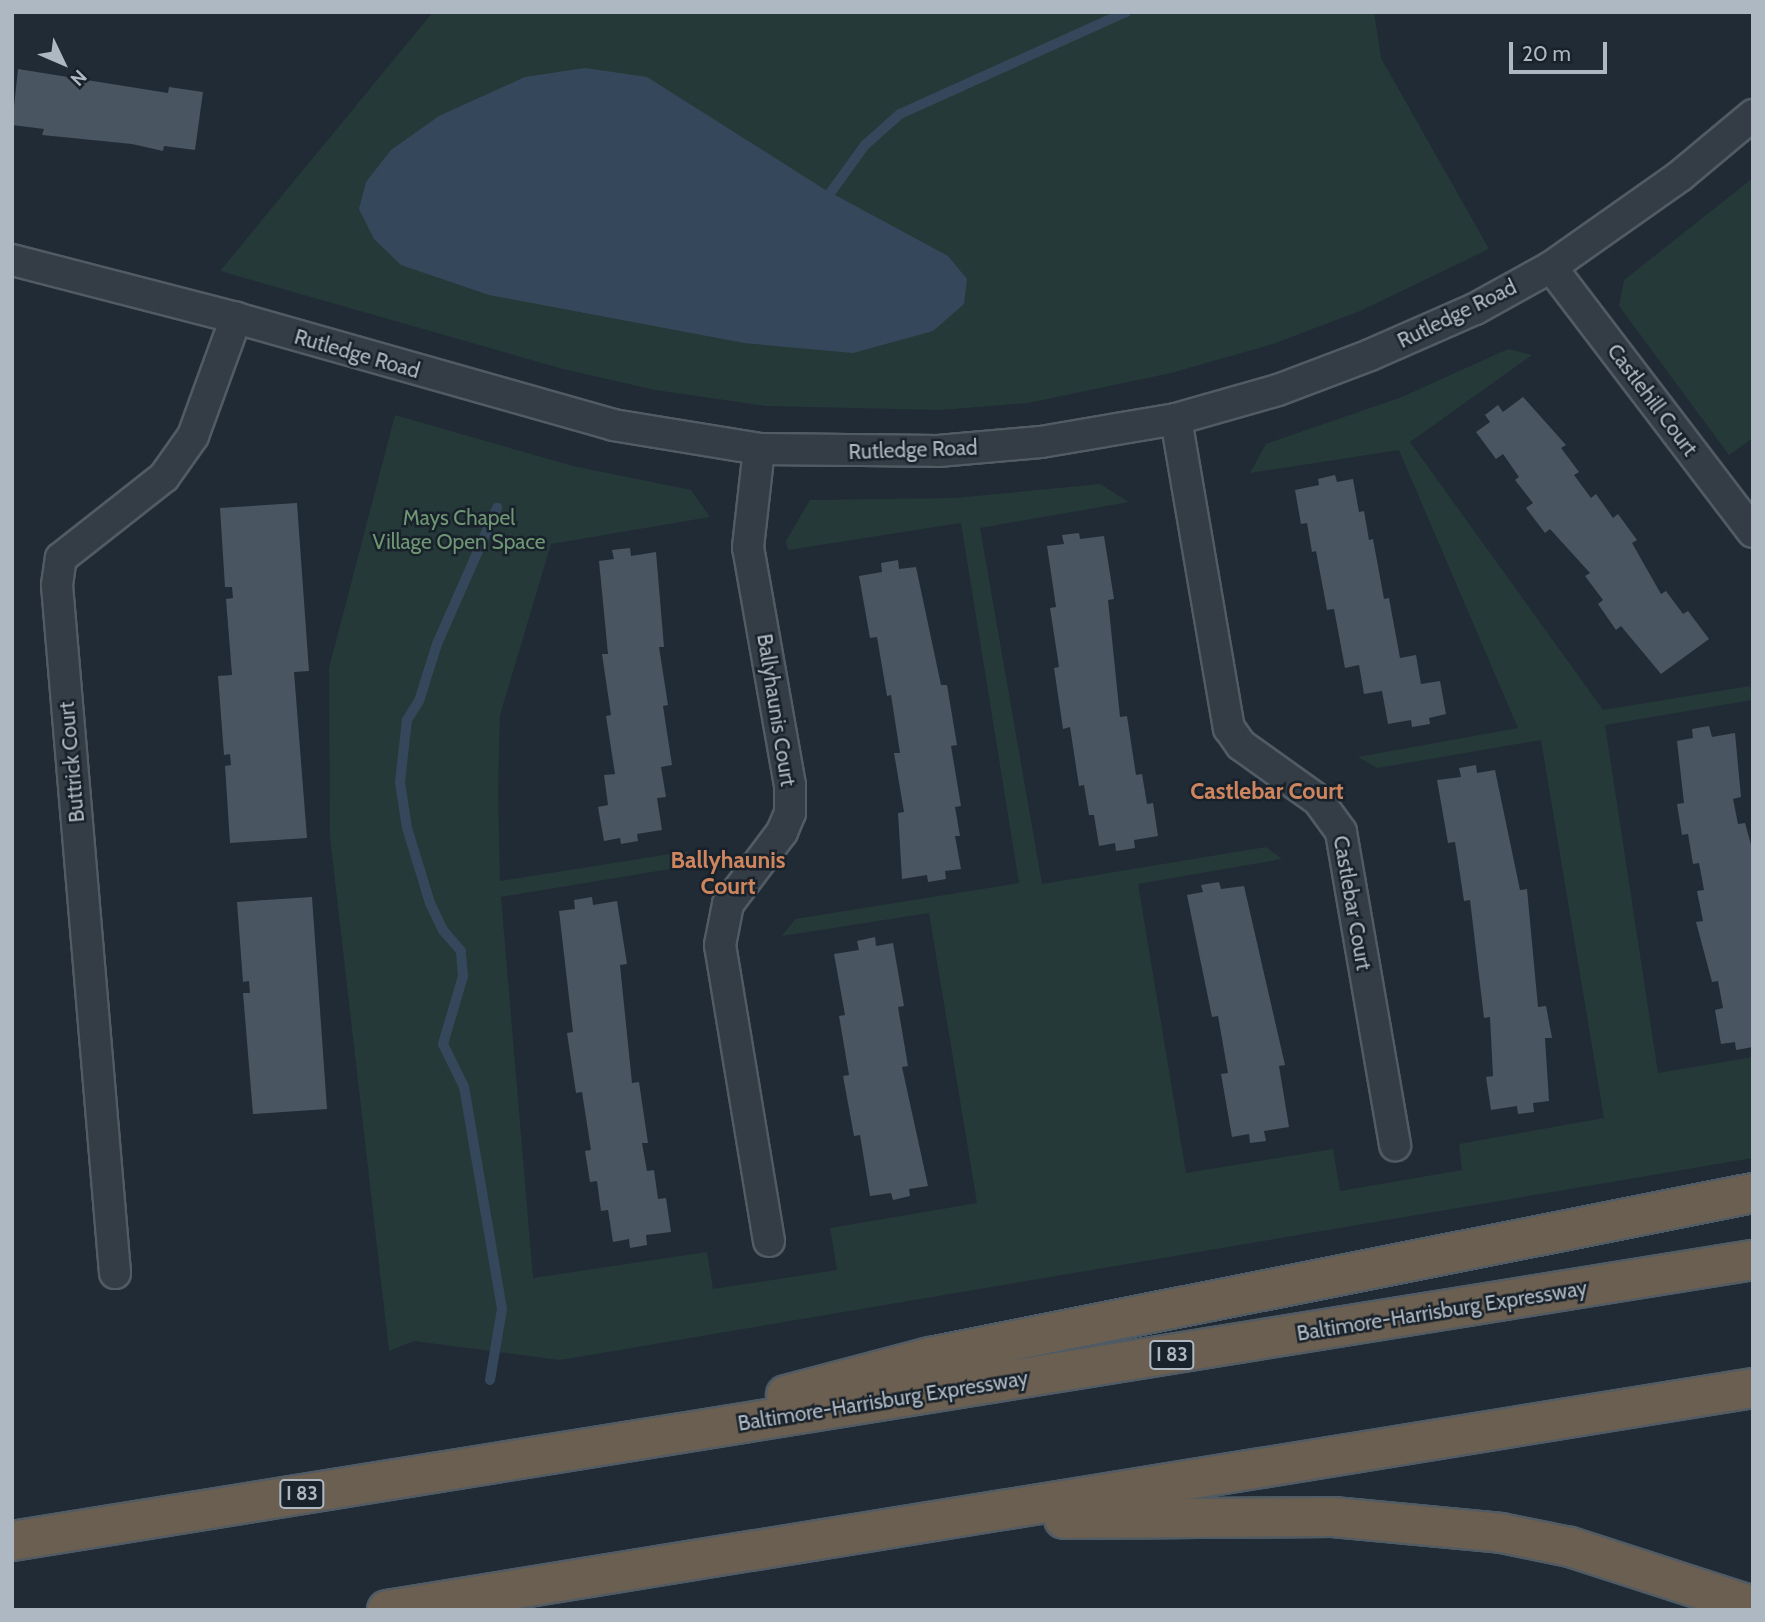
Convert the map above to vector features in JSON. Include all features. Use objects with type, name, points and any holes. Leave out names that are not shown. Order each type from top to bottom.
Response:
[{"type":"highway","points":[[591,1447],[930,1357],[1753,1193]]},
{"type":"highway","name":"Baltimore-Harrisburg Expressway","points":[[12,1541],[1753,1260]]},
{"type":"highway","points":[[387,1610],[1753,1388]]},
{"type":"highway","points":[[940,1520],[1333,1517],[1408,1522],[1501,1533],[1570,1547],[1753,1606]]},
{"type":"street","name":"Rutledge Road","points":[[12,260],[236,318],[551,411],[759,449],[938,451],[1041,442],[1176,419],[1278,390],[1370,355],[1475,310],[1551,267],[1680,176],[1753,115]]},
{"type":"street","name":"Castlehill Court","points":[[1551,267],[1753,533]]},
{"type":"street","name":"Buttrick Court","points":[[115,1273],[57,584],[61,558],[164,477],[193,436],[236,318]]},
{"type":"street","name":"Castlebar Court","points":[[1176,419],[1229,728],[1241,745],[1318,800],[1341,832],[1395,1145]]},
{"type":"street","name":"Ballyhaunis Court","points":[[759,449],[748,547],[790,785],[790,813],[782,832],[728,904],[720,945],[769,1241]]},
{"type":"green space","points":[[433,12],[1374,12],[1381,58],[1489,249],[1360,311],[1273,344],[1171,373],[1028,403],[940,410],[766,406],[655,390],[563,369],[220,271]]},
{"type":"green space","points":[[1753,178],[1753,438],[1729,455],[1619,306],[1624,280]]},
{"type":"green space","name":"Mays Chapel Village Open Space","points":[[1508,349],[1532,355],[1410,442],[1603,710],[1750,686],[1752,700],[1605,725],[1658,1073],[1753,1057],[1753,1158],[560,1360],[414,1341],[389,1351],[330,837],[329,668],[395,415],[573,466],[691,490],[710,517],[551,544],[500,715],[498,791],[500,881],[689,851],[676,868],[501,897],[533,1278],[707,1252],[713,1289],[837,1270],[830,1228],[977,1203],[929,913],[782,936],[795,919],[1019,883],[961,523],[788,550],[786,541],[810,500],[955,498],[1100,484],[1129,502],[980,528],[1042,884],[1266,847],[1282,859],[1138,884],[1186,1173],[1333,1149],[1340,1191],[1462,1170],[1459,1144],[1604,1118],[1541,740],[1377,768],[1358,757],[1518,728],[1399,450],[1250,473],[1266,444],[1402,397]]},
{"type":"water","points":[[585,68],[647,77],[824,189],[948,256],[967,279],[964,304],[933,331],[853,353],[744,343],[489,295],[401,265],[374,239],[359,209],[366,182],[391,150],[439,116],[525,77]]},
{"type":"building","points":[[18,69],[168,93],[169,87],[203,92],[195,150],[164,146],[163,151],[132,144],[42,135],[44,129],[12,125]]},
{"type":"building","points":[[1523,397],[1566,445],[1561,448],[1579,472],[1574,475],[1591,498],[1596,494],[1613,518],[1618,514],[1637,540],[1632,543],[1661,594],[1666,591],[1683,614],[1688,611],[1709,639],[1661,674],[1621,626],[1616,630],[1598,604],[1603,600],[1585,576],[1590,573],[1550,529],[1545,533],[1526,508],[1533,503],[1515,480],[1519,477],[1503,454],[1496,459],[1476,432],[1490,422],[1485,415],[1498,405],[1503,412]]},
{"type":"building","points":[[1335,475],[1337,482],[1353,479],[1359,512],[1364,511],[1369,540],[1373,539],[1384,599],[1389,598],[1400,658],[1416,655],[1421,684],[1440,681],[1446,714],[1429,718],[1430,724],[1412,727],[1411,720],[1388,724],[1382,691],[1364,694],[1359,665],[1345,668],[1334,609],[1327,610],[1316,551],[1312,552],[1307,523],[1301,524],[1295,490],[1319,485],[1318,479]]},
{"type":"building","points":[[297,503],[309,671],[294,672],[307,838],[230,843],[225,766],[231,765],[230,754],[224,755],[218,676],[232,675],[226,599],[233,598],[232,587],[225,587],[220,508]]},
{"type":"building","points":[[1079,533],[1080,539],[1104,536],[1114,599],[1108,600],[1120,717],[1127,716],[1136,775],[1142,774],[1147,804],[1153,803],[1158,836],[1134,840],[1135,848],[1116,851],[1115,843],[1099,846],[1094,815],[1089,815],[1084,785],[1079,786],[1070,727],[1063,729],[1054,668],[1059,667],[1050,608],[1056,607],[1047,546],[1064,544],[1062,535]]},
{"type":"building","points":[[630,548],[631,556],[656,552],[664,647],[659,647],[668,705],[663,706],[672,765],[661,767],[666,797],[657,798],[662,830],[637,834],[638,841],[621,844],[620,838],[604,841],[598,807],[608,805],[604,775],[615,774],[606,716],[611,715],[602,654],[608,654],[599,561],[614,559],[612,550]]},
{"type":"building","points":[[898,560],[899,569],[916,567],[941,685],[947,685],[957,745],[951,746],[961,806],[955,807],[960,836],[955,836],[961,869],[945,871],[946,879],[928,882],[927,875],[902,879],[898,813],[904,812],[894,753],[900,753],[891,695],[887,696],[877,637],[870,638],[859,576],[882,572],[881,563]]},
{"type":"building","points":[[1709,726],[1712,737],[1735,733],[1741,797],[1733,799],[1738,824],[1745,823],[1753,852],[1753,1047],[1736,1050],[1735,1042],[1721,1044],[1715,1010],[1723,1008],[1718,981],[1712,982],[1696,922],[1703,921],[1697,891],[1704,890],[1699,863],[1693,864],[1688,834],[1682,835],[1677,804],[1684,803],[1677,741],[1693,738],[1692,729]]},
{"type":"building","points":[[1476,765],[1477,773],[1495,770],[1520,890],[1527,889],[1538,1007],[1546,1006],[1552,1038],[1545,1038],[1549,1101],[1533,1103],[1534,1112],[1518,1114],[1517,1106],[1491,1110],[1486,1077],[1493,1076],[1490,1017],[1484,1018],[1470,900],[1464,901],[1455,842],[1448,843],[1437,780],[1461,777],[1459,768]]},
{"type":"building","points":[[1219,882],[1221,889],[1244,886],[1285,1065],[1279,1066],[1289,1127],[1264,1131],[1266,1141],[1250,1143],[1249,1134],[1232,1137],[1221,1074],[1228,1073],[1218,1016],[1212,1017],[1187,895],[1203,892],[1201,885]]},
{"type":"building","points":[[312,897],[327,1109],[253,1114],[243,993],[250,993],[249,981],[243,982],[237,902]]},
{"type":"building","points":[[592,897],[593,905],[617,901],[627,964],[620,965],[632,1083],[639,1082],[648,1143],[642,1143],[647,1171],[654,1170],[658,1199],[666,1198],[671,1232],[646,1235],[647,1245],[630,1248],[629,1239],[613,1242],[608,1210],[601,1211],[597,1181],[590,1182],[585,1151],[591,1150],[582,1092],[576,1093],[567,1033],[573,1032],[559,911],[575,909],[574,900]]},
{"type":"building","points":[[875,937],[876,946],[893,943],[904,1006],[898,1007],[908,1066],[902,1067],[928,1186],[909,1189],[910,1196],[893,1200],[891,1193],[870,1196],[860,1135],[854,1136],[843,1076],[849,1075],[839,1016],[845,1015],[834,954],[859,950],[857,941]]},
{"type":"waterway","points":[[823,203],[865,145],[900,114],[1126,12]]},
{"type":"waterway","points":[[490,1380],[502,1309],[464,1087],[443,1044],[463,976],[461,951],[443,930],[430,903],[407,828],[400,782],[407,720],[419,701],[437,644],[497,508]]},
{"type":"district","name":"Castlebar Court","points":[[1267,791]]},
{"type":"district","name":"Ballyhaunis Court","points":[[728,873]]}]
